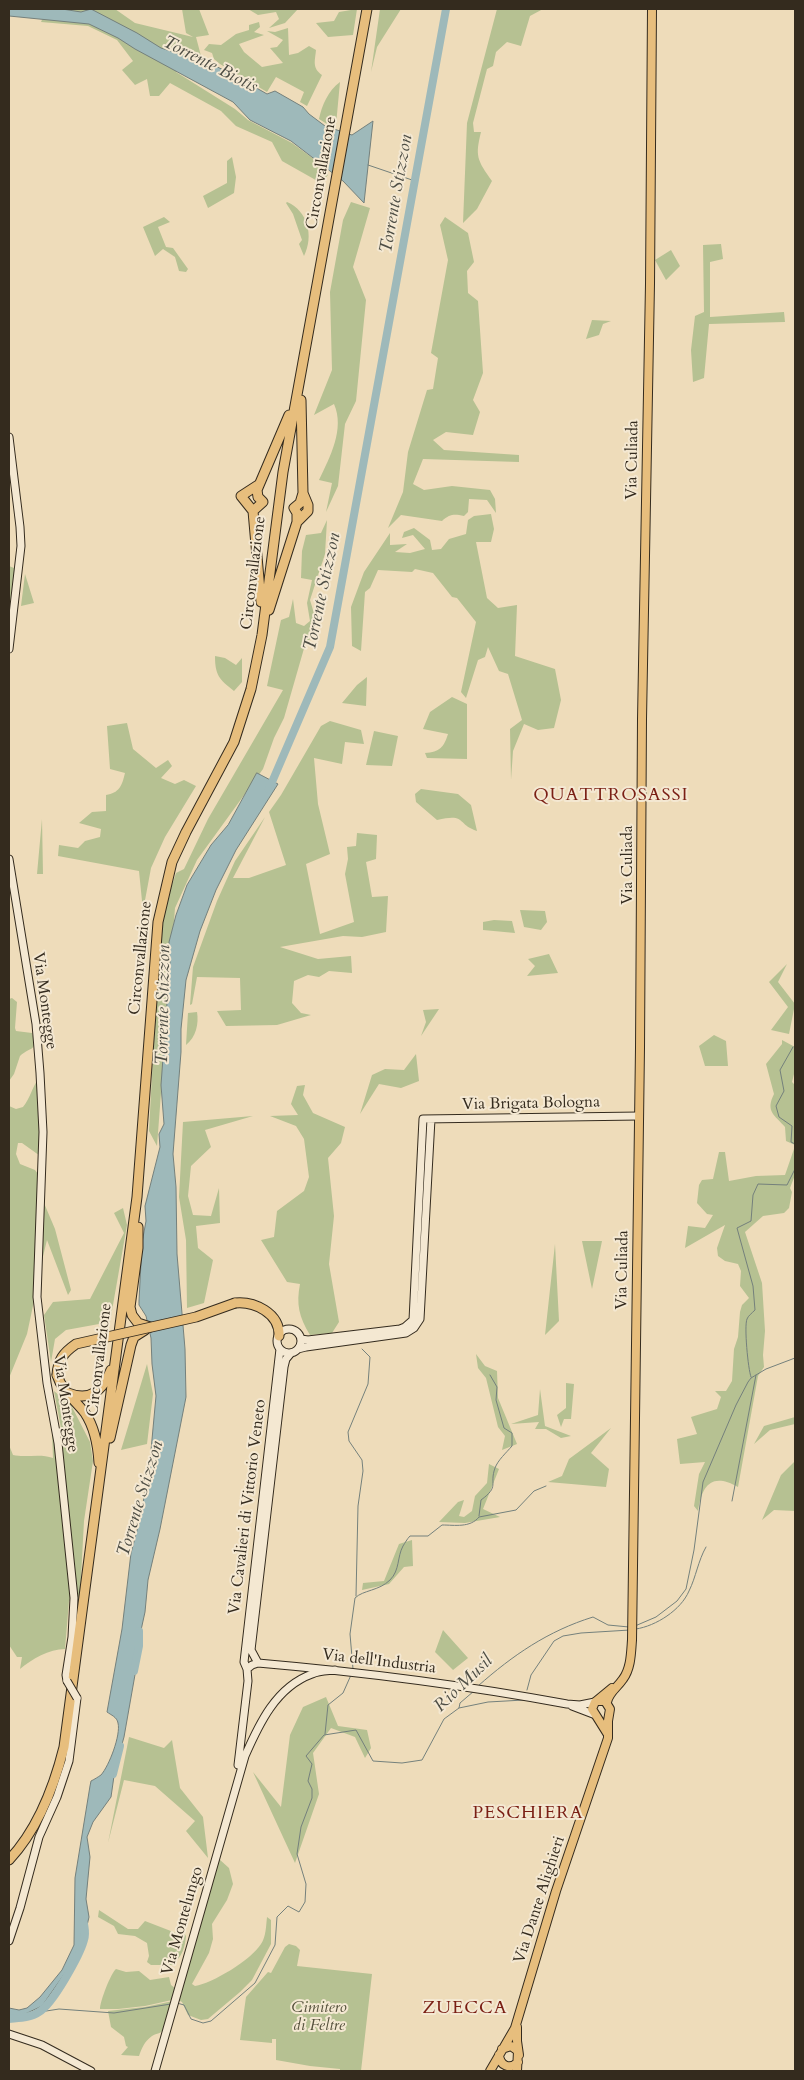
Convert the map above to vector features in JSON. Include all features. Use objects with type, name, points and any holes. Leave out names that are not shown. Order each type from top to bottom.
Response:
[{"type":"highway","name":"Circonvallazione","points":[[9,1860],[33,1826],[51,1791],[64,1747],[137,1197],[155,945],[164,892],[172,862],[234,742],[252,689],[263,624],[279,498],[367,9]]},
{"type":"highway","points":[[253,511],[263,502],[257,494],[258,484],[287,422],[302,366]]},
{"type":"highway","points":[[258,484],[251,491],[241,496],[253,511],[262,598],[260,618],[263,624],[266,620],[297,522],[297,513],[294,508],[300,503],[303,493],[300,406],[305,374],[302,366]]},
{"type":"highway","points":[[137,1197],[138,1248],[130,1307],[132,1315],[140,1325],[151,1327]]},
{"type":"highway","points":[[100,1486],[98,1444],[93,1429],[86,1414],[60,1386],[57,1375],[58,1363],[64,1351],[76,1344],[196,1317],[235,1302],[257,1304],[266,1311],[278,1328],[278,1336]]},
{"type":"highway","points":[[275,1323],[287,1330]]},
{"type":"highway","points":[[102,1472],[134,1337],[151,1327]]},
{"type":"highway","points":[[66,1393],[87,1397],[97,1393],[105,1384],[115,1358]]},
{"type":"main road","name":"Via Culiada","points":[[596,1701],[624,1679],[629,1666],[633,1625],[642,719],[650,284],[652,9]]},
{"type":"main road","name":"Via Culiada","points":[[607,1702],[616,1687]]},
{"type":"main road","points":[[595,1715],[603,1718],[608,1714],[610,1707],[607,1702],[602,1700],[596,1701],[592,1709],[595,1715],[603,1724],[608,1738]]},
{"type":"main road","name":"Via Dante Alighieri","points":[[490,2071],[513,2032],[519,2014],[556,1891],[608,1738],[608,1714]]},
{"type":"main road","name":"Via Dante Alighieri","points":[[517,2071],[519,2058],[516,2035],[519,2014]]},
{"type":"main road","points":[[490,2071],[496,2067],[508,2068],[519,2058],[514,2047],[507,2046],[500,2052],[500,2061],[508,2068]]},
{"type":"street","points":[[9,437],[20,527],[20,546],[9,649]]},
{"type":"street","name":"Via Montegge","points":[[9,859],[36,1024],[40,1073],[43,1132],[37,1297],[47,1383],[58,1443],[74,1598],[72,1637],[66,1675],[67,1681],[77,1698],[69,1761],[58,1797],[39,1837],[9,1941]]},
{"type":"street","name":"Via Brigata Bologna","points":[[427,1119],[639,1116]]},
{"type":"street","points":[[427,1119],[420,1319],[414,1328],[406,1333],[286,1353],[280,1349],[278,1336],[287,1330],[296,1332],[300,1338],[308,1340],[400,1329],[412,1320],[427,1119]]},
{"type":"street","points":[[295,1351],[300,1338]]},
{"type":"street","name":"Via Cavalieri di Vittorio Veneto","points":[[247,1669],[244,1662],[280,1349]]},
{"type":"street","name":"Via Cavalieri di Vittorio Veneto","points":[[258,1663],[251,1650],[284,1367],[286,1359],[295,1351]]},
{"type":"street","points":[[247,1669],[258,1663]]},
{"type":"street","name":"Via dell'Industria","points":[[258,1663],[312,1671]]},
{"type":"street","name":"Via Montelungo","points":[[237,1778],[247,1669]]},
{"type":"street","name":"Via Montelungo","points":[[155,2071],[237,1778],[255,1733],[273,1704],[296,1682],[312,1671],[335,1670]]},
{"type":"street","name":"Via dell'Industria","points":[[335,1670],[474,1687],[567,1704],[580,1705],[596,1701]]},
{"type":"street","name":"Via dell'Industria","points":[[567,1704],[595,1715]]},
{"type":"street","points":[[242,1730],[245,1735],[250,1737],[255,1733]]},
{"type":"street","points":[[9,2034],[42,2045],[90,2071]]},
{"type":"green space","points":[[47,9],[115,9],[135,23],[193,37],[186,33],[182,9],[199,9],[209,35],[196,37],[201,56],[183,57],[176,72],[235,109],[248,120],[292,143],[326,168],[328,175],[321,183],[282,161],[272,142],[236,126],[221,111],[170,83],[159,96],[150,96],[147,79],[135,85],[122,70],[133,61],[117,40],[88,26],[41,22]]},
{"type":"green space","points":[[248,9],[298,9],[285,23],[269,28],[279,19],[276,12],[258,15]]},
{"type":"green space","points":[[357,9],[353,35],[328,37],[316,23],[334,21],[339,12]]},
{"type":"green space","points":[[380,9],[401,9],[377,47],[371,72]]},
{"type":"green space","points":[[497,9],[543,9],[530,16],[521,46],[507,42],[496,52],[493,66],[487,69],[473,123],[474,132],[481,132],[478,147],[480,163],[492,181],[477,209],[463,223],[467,123]]},
{"type":"green space","points":[[259,22],[260,27],[254,32],[264,35],[239,44],[244,52],[262,67],[283,63],[270,48],[277,47],[283,40],[267,31],[275,32],[288,28],[289,55],[298,53],[309,46],[316,50],[315,67],[322,75],[307,106],[300,102],[304,92],[276,77],[267,92],[220,64],[214,59],[212,53],[204,50],[209,44],[221,45],[236,34],[249,30],[249,25]]},
{"type":"green space","points":[[340,82],[336,125],[327,124],[319,119],[322,109],[329,94]]},
{"type":"green space","points":[[232,157],[236,177],[234,193],[208,208],[203,196],[227,183],[227,161]]},
{"type":"green space","points":[[287,202],[300,211],[307,225],[309,240],[304,256],[299,244],[302,240]]},
{"type":"green space","points":[[351,202],[370,208],[353,267],[366,300],[356,401],[345,424],[338,486],[326,512],[332,483],[319,480],[335,443],[338,423],[337,413],[334,404],[314,415],[332,370],[330,292],[343,220]]},
{"type":"green space","points":[[164,217],[170,222],[158,227],[166,247],[173,248],[188,269],[186,272],[179,271],[175,257],[163,249],[155,256],[143,227]]},
{"type":"green space","points":[[445,217],[468,233],[474,262],[467,271],[468,293],[478,301],[483,373],[473,400],[480,412],[473,435],[446,432],[433,440],[444,450],[519,455],[519,462],[423,459],[413,484],[424,490],[452,486],[490,490],[495,499],[496,513],[487,500],[469,499],[468,512],[464,516],[452,515],[442,521],[401,515],[388,528],[403,492],[408,452],[427,390],[433,389],[438,358],[431,353],[448,260],[440,225]]},
{"type":"green space","points":[[721,244],[723,259],[710,262],[710,317],[784,312],[785,322],[709,324],[704,378],[693,382],[691,350],[695,316],[704,312],[703,245]]},
{"type":"green space","points":[[671,250],[680,266],[666,280],[655,260]]},
{"type":"green space","points":[[592,320],[611,321],[603,324],[599,335],[586,339]]},
{"type":"green space","points":[[491,514],[494,529],[491,542],[476,542],[487,598],[498,608],[517,605],[515,656],[555,669],[561,700],[554,728],[538,730],[524,724],[513,751],[511,780],[510,729],[522,720],[508,674],[499,671],[488,647],[485,657],[478,660],[466,698],[461,692],[476,622],[457,598],[452,597],[433,573],[415,569],[412,572],[378,570],[370,588],[365,592],[361,651],[352,646],[351,607],[364,572],[390,533],[390,545],[407,544],[395,552],[410,553],[425,549],[413,535],[402,538],[404,532],[414,528],[430,540],[432,550],[441,549],[449,539],[466,534],[468,520],[474,516]]},
{"type":"green space","points":[[327,520],[325,554],[310,600],[316,620],[310,639],[305,645],[284,718],[274,738],[263,769],[197,860],[175,908],[157,1146],[149,1131],[159,943],[164,909],[176,873],[184,869],[208,819],[283,690],[267,686],[281,620],[289,617],[293,599],[296,623],[304,626],[310,621],[307,603],[312,580],[301,578],[302,551],[306,535],[321,533]]},
{"type":"green space","points":[[9,566],[19,570],[9,627]]},
{"type":"green space","points":[[25,574],[34,603],[21,606]]},
{"type":"green space","points":[[215,656],[225,658],[236,665],[242,658],[242,682],[234,691],[219,676]]},
{"type":"green space","points":[[367,677],[366,706],[342,703],[357,685]]},
{"type":"green space","points":[[452,697],[467,704],[467,759],[427,758],[425,753],[441,748],[448,734],[423,729],[430,712]]},
{"type":"green space","points":[[330,721],[361,730],[364,744],[345,742],[342,764],[314,758],[318,804],[330,854],[306,864],[320,934],[354,922],[345,874],[348,859],[347,847],[356,846],[357,833],[377,835],[376,859],[366,862],[372,897],[388,896],[386,932],[362,937],[343,936],[280,947],[318,959],[351,956],[352,973],[329,971],[319,977],[308,975],[294,981],[292,1003],[301,1013],[311,1015],[277,1025],[226,1026],[217,1011],[241,1010],[240,978],[197,977],[192,1004],[190,1005],[193,967],[217,901],[235,861],[265,817],[233,878],[249,878],[286,865],[269,812],[321,726]]},
{"type":"green space","points":[[127,723],[133,749],[156,768],[168,760],[172,766],[161,778],[175,784],[184,780],[196,786],[165,837],[151,868],[143,911],[139,871],[58,856],[59,845],[78,848],[85,841],[100,837],[101,829],[79,823],[92,812],[106,811],[106,795],[117,791],[121,785],[125,773],[110,769],[107,726]]},
{"type":"green space","points":[[374,731],[398,736],[392,766],[366,765]]},
{"type":"green space","points":[[421,789],[458,794],[471,805],[477,831],[457,819],[446,818],[437,820],[416,802],[415,794]]},
{"type":"green space","points":[[42,819],[43,874],[37,874]]},
{"type":"green space","points":[[520,910],[545,911],[547,922],[541,930],[524,927]]},
{"type":"green space","points":[[494,920],[512,921],[515,933],[483,930],[483,922]]},
{"type":"green space","points":[[549,954],[558,973],[527,976],[535,966],[528,959]]},
{"type":"green space","points":[[787,964],[778,982],[795,1004],[789,1034],[771,1030],[788,1007],[769,982]]},
{"type":"green space","points":[[12,998],[17,1002],[16,1031],[32,1033],[34,1046],[20,1056],[14,1074],[9,1081],[9,999]]},
{"type":"green space","points":[[439,1009],[421,1036],[426,1022],[423,1010]]},
{"type":"green space","points":[[197,1012],[196,1030],[186,1045],[188,1013]]},
{"type":"green space","points":[[714,1035],[726,1041],[728,1066],[705,1066],[699,1046]]},
{"type":"green space","points":[[782,1040],[795,1047],[795,1070],[792,1082],[795,1085],[795,1145],[786,1141],[785,1127],[772,1113],[771,1109],[771,1100],[774,1094],[766,1064],[782,1044]]},
{"type":"green space","points":[[416,1054],[419,1081],[401,1088],[379,1084],[360,1114],[372,1075],[385,1069],[404,1070]]},
{"type":"green space","points":[[39,1078],[43,1158],[22,1143],[18,1143],[16,1154],[20,1164],[35,1170],[42,1179],[41,1196],[55,1229],[71,1290],[68,1295],[47,1240],[27,1334],[9,1378],[9,1106],[16,1109],[23,1107]]},
{"type":"green space","points":[[305,1085],[303,1095],[313,1113],[345,1127],[341,1143],[328,1158],[334,1216],[329,1264],[339,1322],[332,1333],[310,1335],[299,1310],[300,1284],[287,1282],[261,1240],[274,1237],[277,1211],[304,1191],[309,1177],[304,1139],[296,1126],[270,1116],[298,1115],[291,1104],[297,1086]]},
{"type":"green space","points":[[253,1116],[205,1130],[211,1147],[191,1166],[188,1196],[193,1215],[211,1216],[219,1188],[220,1223],[196,1226],[198,1248],[213,1260],[204,1303],[187,1308],[186,1240],[179,1197],[183,1122]]},
{"type":"green space","points":[[795,1146],[795,1175],[790,1188],[792,1192],[789,1208],[784,1213],[763,1216],[745,1232],[762,1283],[765,1331],[764,1367],[758,1376],[738,1487],[721,1481],[709,1484],[702,1495],[698,1511],[694,1506],[699,1474],[705,1462],[680,1464],[677,1439],[697,1434],[691,1417],[717,1409],[721,1397],[715,1391],[726,1391],[732,1381],[734,1349],[738,1337],[740,1312],[742,1305],[749,1298],[740,1286],[741,1271],[738,1264],[725,1261],[718,1256],[717,1248],[725,1225],[685,1248],[688,1226],[705,1228],[713,1215],[707,1214],[697,1203],[699,1185],[702,1180],[713,1179],[719,1152],[725,1152],[729,1181],[756,1176],[785,1175]]},
{"type":"green space","points":[[123,1208],[127,1225],[110,1322],[66,1330],[55,1339],[51,1362],[44,1315],[53,1302],[90,1299],[124,1233],[114,1213]]},
{"type":"green space","points":[[582,1241],[602,1241],[592,1289]]},
{"type":"green space","points":[[555,1244],[559,1321],[545,1335]]},
{"type":"green space","points":[[476,1354],[485,1366],[497,1371],[498,1398],[517,1444],[502,1450],[505,1436],[498,1427],[486,1378],[478,1368]]},
{"type":"green space","points":[[147,1364],[153,1394],[147,1444],[121,1450]]},
{"type":"green space","points":[[566,1383],[574,1384],[571,1419],[564,1419],[561,1427],[557,1415],[566,1408]]},
{"type":"green space","points":[[540,1389],[545,1426],[571,1436],[561,1438],[546,1429],[535,1429],[539,1422],[511,1424],[538,1415]]},
{"type":"green space","points":[[54,1391],[71,1405],[90,1442],[93,1461],[84,1521],[80,1596],[69,1601],[65,1649],[41,1655],[20,1669],[22,1657],[17,1657],[9,1645],[9,1445],[13,1455],[53,1458],[52,1433],[61,1428]]},
{"type":"green space","points":[[795,1417],[795,1424],[770,1430],[754,1444],[764,1426]]},
{"type":"green space","points":[[611,1428],[591,1453],[609,1469],[606,1487],[548,1482],[562,1476],[569,1459]]},
{"type":"green space","points":[[795,1461],[795,1511],[774,1510],[762,1520],[781,1475]]},
{"type":"green space","points":[[489,1464],[499,1469],[483,1509],[500,1517],[465,1523],[439,1522],[458,1502],[464,1500],[459,1516],[464,1517],[472,1511],[475,1496],[487,1483]]},
{"type":"green space","points":[[412,1540],[413,1566],[404,1567],[389,1584],[362,1590],[363,1583],[384,1581],[399,1544]]},
{"type":"green space","points":[[443,1630],[468,1658],[453,1670],[435,1652]]},
{"type":"green space","points":[[326,1697],[338,1726],[367,1730],[371,1748],[365,1758],[355,1737],[331,1728],[313,1753],[319,1794],[295,1863],[253,1772],[281,1807],[290,1735],[303,1707]]},
{"type":"green space","points":[[129,1737],[164,1748],[172,1740],[180,1788],[203,1817],[208,1858],[186,1831],[195,1821],[155,1786],[124,1780],[108,1843]]},
{"type":"green space","points":[[219,1859],[229,1868],[233,1884],[227,1900],[212,1924],[213,1939],[209,1953],[192,1984],[195,1986],[212,1980],[231,1970],[249,1957],[263,1941],[267,1917],[271,1920],[271,1944],[252,1980],[208,2019],[201,2020],[188,2015],[182,2002],[178,2000]]},
{"type":"green space","points":[[99,1910],[128,1929],[138,1929],[145,1921],[176,1933],[183,1932],[186,1936],[181,1955],[173,1965],[151,1965],[147,1962],[149,1956],[147,1943],[135,1936],[118,1934],[114,1926],[98,1917]]},
{"type":"green space","name":"Cimitero di Feltre","points":[[289,1944],[296,1946],[300,1950],[297,1966],[372,1974],[361,2071],[340,2071],[340,2069],[276,2060],[276,2039],[272,2039],[272,2043],[240,2040],[246,1997],[268,1972],[271,1973],[285,1947]]},
{"type":"green space","points":[[116,1969],[126,1972],[139,1971],[150,1980],[169,1977],[171,1985],[176,1989],[172,2000],[145,2006],[100,2009],[106,1988]]},
{"type":"green space","points":[[173,2001],[165,2028],[147,2041],[139,2056],[121,2055],[128,2047],[124,2037],[111,2027],[108,2011],[145,2007]]},
{"type":"water","points":[[9,9],[62,9],[81,12],[91,9],[161,48],[209,63],[267,94],[275,91],[303,107],[325,126],[352,135],[373,121],[364,203],[343,181],[291,141],[250,120],[233,102],[118,38],[89,24],[9,16]]},
{"type":"water","points":[[257,773],[278,784],[236,850],[216,890],[200,931],[186,980],[173,1154],[176,1187],[177,1254],[185,1349],[186,1397],[148,1580],[145,1612],[136,1653],[136,1669],[111,1797],[93,1822],[87,1837],[90,1857],[86,1899],[89,1917],[86,1930],[72,1963],[42,2006],[23,2015],[9,2016],[9,2008],[19,2010],[27,2008],[40,1997],[62,1970],[74,1945],[75,1878],[91,1781],[104,1771],[111,1758],[118,1735],[117,1721],[114,1716],[107,1712],[122,1629],[131,1553],[145,1492],[150,1479],[156,1396],[151,1338],[146,1316],[139,1305],[139,1301],[142,1243],[146,1221],[145,1206],[160,1147],[159,1134],[164,1124],[161,1085],[170,962],[169,942],[187,885],[211,845],[228,825]]},
{"type":"waterway","name":"Torrente Stizzon","points":[[269,789],[330,647],[446,9]]},
{"type":"waterway","name":"Torrente Biotis","points":[[368,165],[415,181]]},
{"type":"waterway","points":[[793,1047],[780,1070],[784,1091],[776,1106],[779,1117],[792,1126],[791,1142],[795,1144]]},
{"type":"waterway","points":[[751,1377],[746,1323],[755,1310],[753,1286],[737,1228],[751,1221],[753,1195],[758,1184],[787,1185],[795,1169]]},
{"type":"waterway","points":[[356,1596],[358,1506],[363,1471],[362,1460],[349,1441],[348,1432],[368,1384],[370,1357],[362,1349]]},
{"type":"waterway","name":"Rio Musil","points":[[635,1626],[656,1617],[677,1601],[686,1589],[694,1550],[703,1482],[736,1405],[748,1382],[766,1369],[795,1358]]},
{"type":"waterway","points":[[479,1516],[481,1500],[492,1488],[496,1465],[512,1446],[512,1433],[504,1428],[496,1400],[497,1387],[490,1375]]},
{"type":"waterway","points":[[732,1501],[756,1375]]},
{"type":"waterway","points":[[353,1669],[350,1634],[355,1598],[362,1593],[386,1584],[390,1580],[397,1568],[403,1546],[410,1536],[428,1536],[442,1525],[467,1524],[479,1517],[516,1510],[534,1491],[546,1486]]},
{"type":"waterway","points":[[636,1629],[659,1621],[680,1605],[691,1586],[706,1547]]},
{"type":"waterway","name":"Rio Musil","points":[[478,1686],[518,1654],[561,1629],[593,1617],[608,1625],[629,1627]]},
{"type":"waterway","points":[[527,1690],[531,1675],[554,1641],[563,1636],[581,1633],[630,1630]]},
{"type":"waterway","name":"Torrente Stizzon","points":[[134,1671],[139,1646],[139,1631]]},
{"type":"waterway","points":[[325,1734],[328,1705],[343,1693],[351,1675]]},
{"type":"waterway","name":"Rio Musil","points":[[177,2003],[184,2005],[191,2019],[203,2023],[211,2021],[255,1983],[275,1945],[277,1917],[288,1906],[299,1912],[305,1902],[306,1884],[297,1854],[301,1827],[312,1798],[312,1789],[308,1781],[312,1764],[306,1756],[324,1735],[356,1730],[373,1761],[402,1763],[422,1760],[444,1719],[459,1708],[460,1703],[474,1691]]},
{"type":"waterway","points":[[459,1708],[488,1702],[524,1700]]},
{"type":"waterway","name":"Torrente Stizzon","points":[[113,1774],[120,1746]]},
{"type":"waterway","name":"Torrente Stizzon","points":[[9,2019],[36,2014],[45,2007],[72,1967],[85,1936],[84,1924]]},
{"type":"waterway","name":"Rio Musil","points":[[40,2012],[59,2009],[114,2013],[171,2004]]},
{"type":"district","name":"QUATTROSASSI","points":[[611,796]]},
{"type":"district","name":"PESCHIERA","points":[[528,1814]]},
{"type":"district","name":"ZUECCA","points":[[465,2009]]}]
